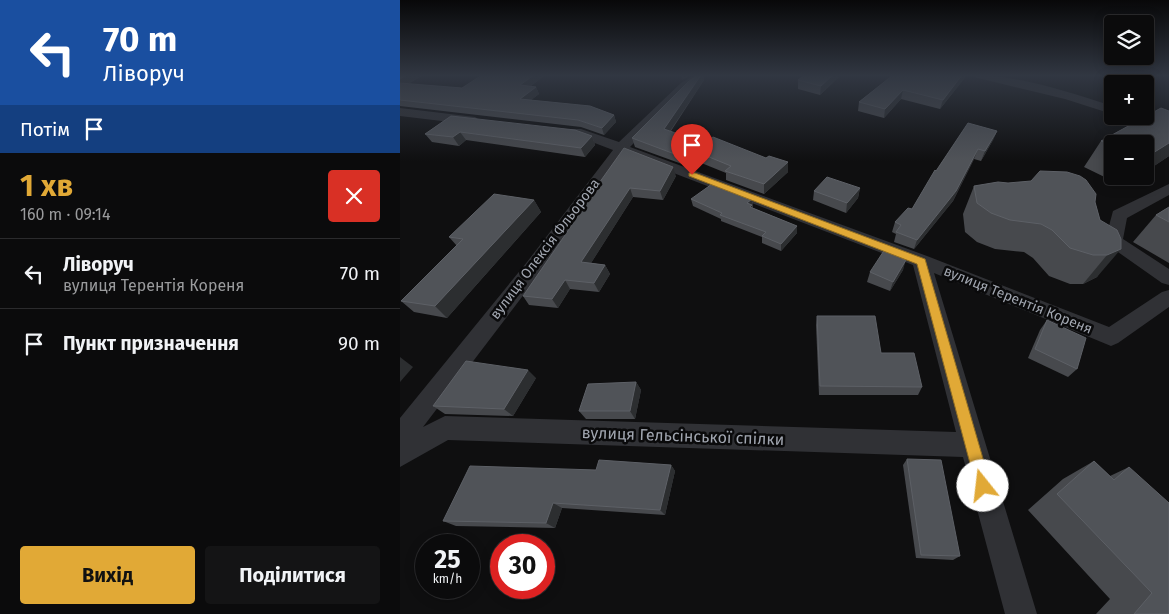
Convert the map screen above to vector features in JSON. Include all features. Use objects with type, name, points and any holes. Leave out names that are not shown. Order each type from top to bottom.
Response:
[{"type":"street","name":"вулиця Олексія Фльорова","points":[[400,437],[534,267],[621,148],[666,104]]},
{"type":"street","points":[[400,112],[496,124]]},
{"type":"street","points":[[1154,121],[1169,125]]},
{"type":"street","name":"вулиця Терентія Кореня","points":[[553,130],[581,134],[621,148],[921,261],[1111,337],[1169,297]]},
{"type":"street","points":[[1169,189],[1119,215],[1114,241],[1169,278]]},
{"type":"street","points":[[921,261],[1021,614]]},
{"type":"street","name":"вулиця Гельсінської спілки","points":[[400,454],[445,428],[972,445]]},
{"type":"building","points":[[433,104],[567,104],[590,106],[614,115],[602,128],[578,120]]},
{"type":"building","points":[[666,104],[681,104],[664,129],[690,138],[680,156],[632,138]]},
{"type":"building","points":[[865,104],[890,104],[885,109]]},
{"type":"building","points":[[1161,108],[1169,111],[1169,143],[1154,152],[1154,135],[1112,135],[1130,125],[1154,125],[1154,112]]},
{"type":"building","points":[[451,116],[575,130],[592,136],[581,148],[460,132],[453,137],[425,134]]},
{"type":"building","points":[[968,123],[997,131],[985,151],[978,149],[956,191],[917,240],[896,232],[901,225],[895,222],[908,208],[912,209],[935,170]]},
{"type":"building","points":[[713,137],[766,158],[769,156],[788,162],[764,184],[725,171],[731,166],[692,150]]},
{"type":"building","points":[[624,148],[673,167],[660,191],[630,188],[581,262],[605,265],[594,283],[565,280],[552,299],[523,296],[594,193],[592,193]]},
{"type":"building","points":[[1040,171],[1067,172],[1086,180],[1096,194],[1095,202],[1100,220],[1117,230],[1121,239],[1121,249],[1107,255],[1093,255],[1070,248],[1052,230],[1041,224],[1010,220],[991,213],[977,203],[974,186],[998,182],[1031,181]]},
{"type":"building","points":[[827,177],[860,188],[847,203],[814,191]]},
{"type":"building","points":[[712,184],[752,199],[747,203],[752,205],[750,207],[797,226],[781,244],[762,236],[766,232],[720,215],[722,213],[691,199]]},
{"type":"building","points":[[494,194],[534,200],[435,306],[401,301],[463,239],[449,237]]},
{"type":"building","points":[[1169,207],[1169,222],[1156,215]]},
{"type":"building","points":[[887,246],[906,254],[902,259],[906,260],[893,282],[870,272]]},
{"type":"building","points":[[817,316],[875,316],[881,353],[914,353],[922,387],[820,386]]},
{"type":"building","points":[[1047,320],[1086,338],[1077,369],[1035,349]]},
{"type":"building","points":[[466,361],[528,370],[504,409],[433,406]]},
{"type":"building","points":[[636,382],[630,411],[579,411],[588,384]]},
{"type":"building","points":[[907,459],[941,460],[960,556],[921,555]]},
{"type":"building","points":[[599,460],[671,465],[660,510],[553,503],[546,523],[443,521],[470,466],[596,470]]},
{"type":"building","points":[[1094,461],[1114,480],[1129,467],[1169,503],[1169,614],[1134,614],[1152,593],[1057,494]]},
{"type":"route","points":[[692,175],[921,261],[983,486]]}]
